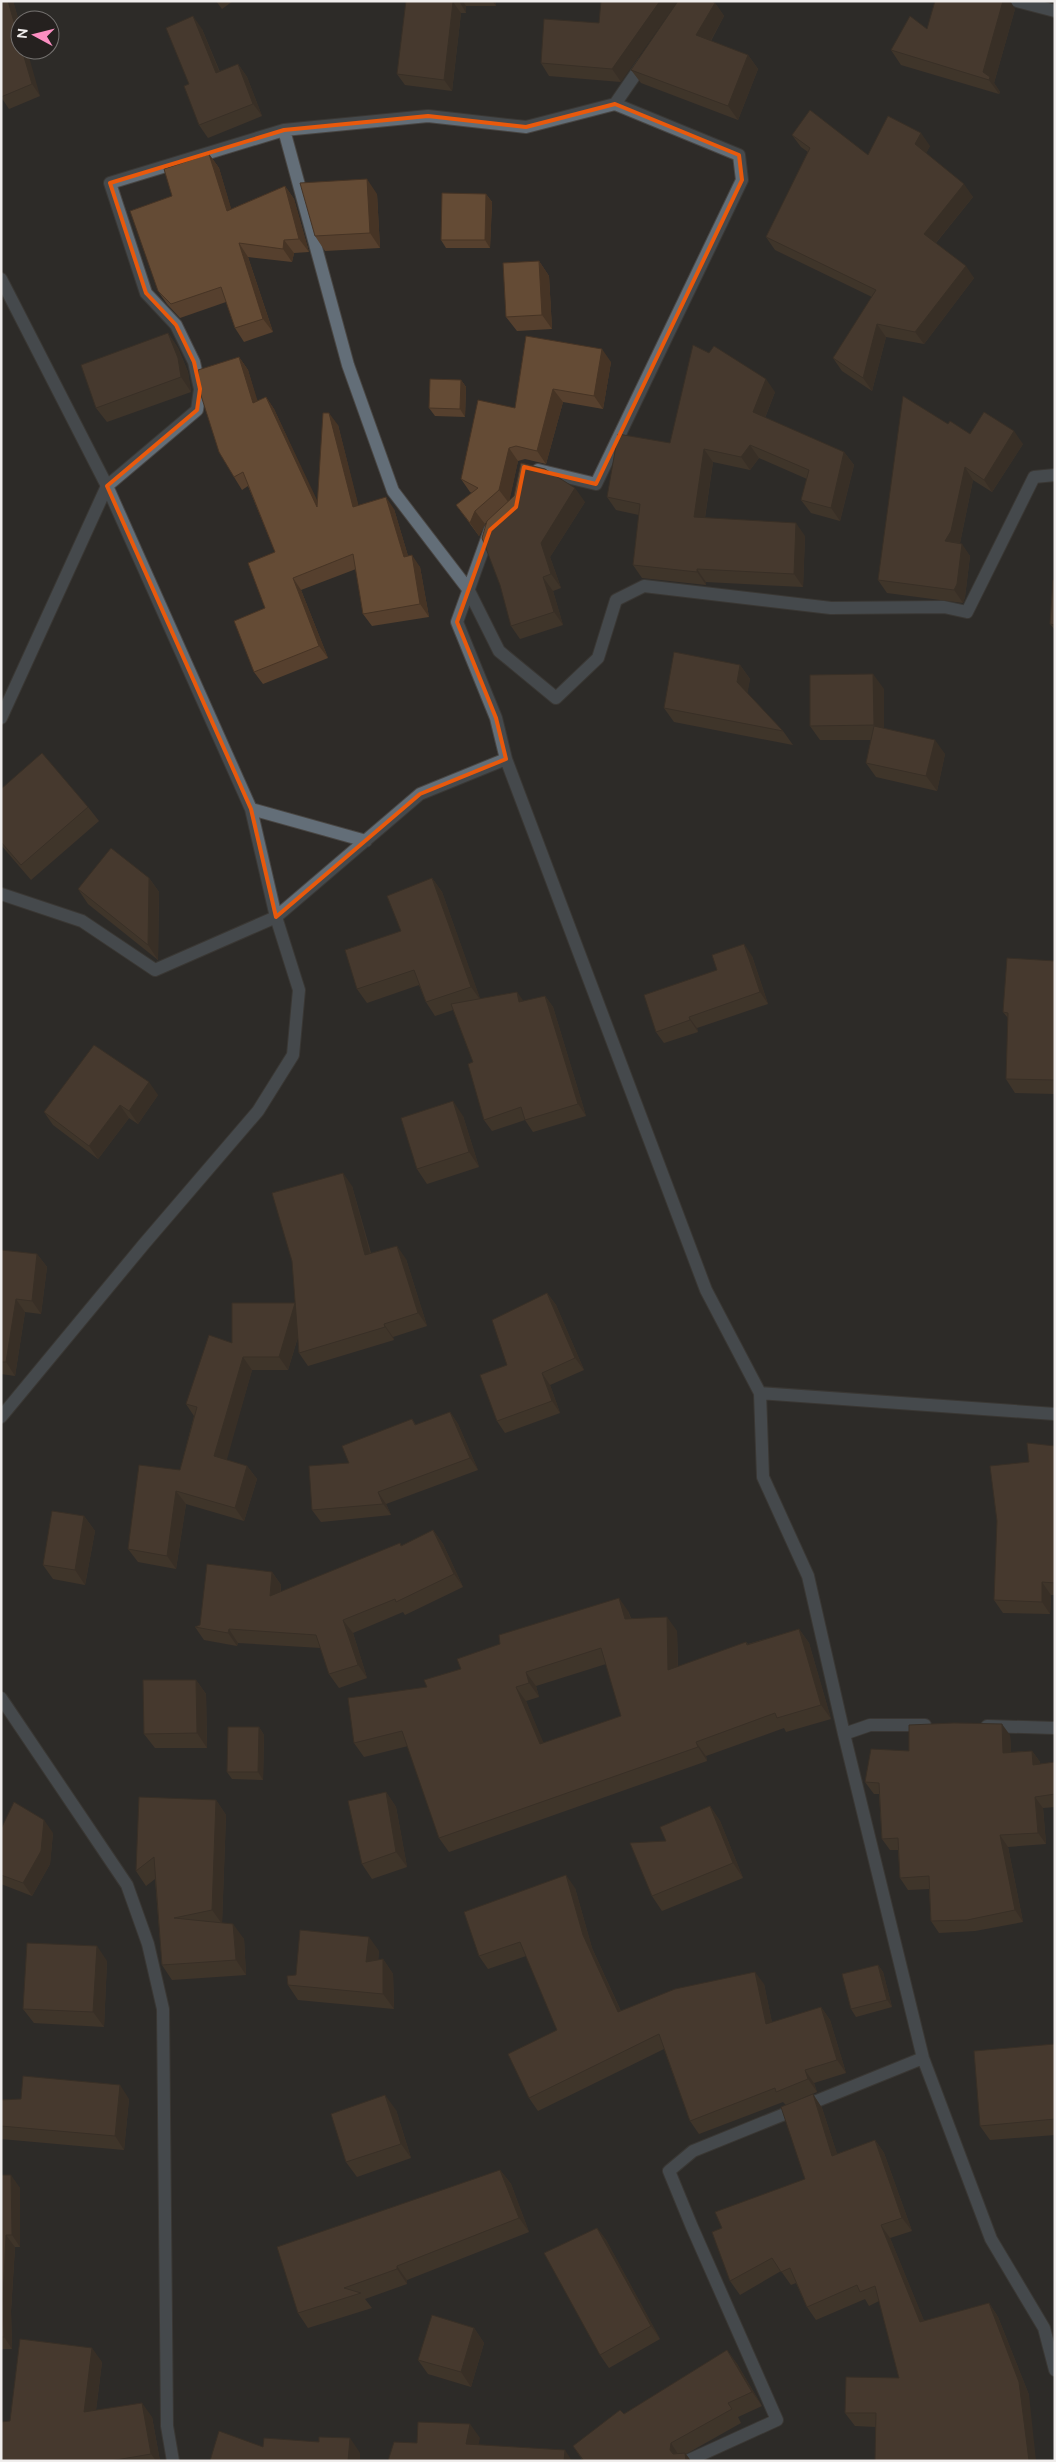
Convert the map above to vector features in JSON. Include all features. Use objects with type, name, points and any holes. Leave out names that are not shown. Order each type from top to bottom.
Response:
[{"type":"street","points":[[1017,1],[1055,11]]},
{"type":"street","points":[[615,104],[654,49]]},
{"type":"street","points":[[1,718],[107,486],[197,410],[200,389],[194,362],[176,326],[146,293],[110,183],[284,130],[428,116],[526,127],[615,104],[739,155],[742,180],[596,484],[524,467]]},
{"type":"street","points":[[284,130],[348,365],[393,491],[468,589],[499,651],[556,698],[598,658],[616,600],[644,586],[831,608],[944,607],[968,612],[1034,477],[1055,475]]},
{"type":"street","points":[[1,279],[107,486],[251,809],[276,917],[299,990],[293,1055],[258,1111],[144,1244],[1,1417]]},
{"type":"street","points":[[496,524],[490,530],[457,622],[496,718],[506,759],[706,1290],[760,1393],[763,1477],[808,1576],[844,1734],[923,2058],[991,2239],[1049,2325],[1055,2370]]},
{"type":"street","points":[[1,894],[82,921],[155,970],[276,917],[420,794],[506,759]]},
{"type":"street","points":[[251,809],[366,841]]},
{"type":"street","points":[[760,1393],[1055,1414]]},
{"type":"street","points":[[1,1698],[128,1885],[148,1944],[164,2009],[167,2426],[173,2461]]},
{"type":"street","points":[[844,1734],[870,1725],[938,1725]]},
{"type":"street","points":[[976,1725],[1055,1728]]},
{"type":"street","points":[[687,2461],[777,2420],[669,2171],[693,2151],[923,2058]]},
{"type":"highlighted area","points":[[615,104],[739,155],[742,180],[596,484],[524,467],[516,507],[490,530],[457,622],[496,718],[506,759],[420,794],[276,917],[251,809],[107,486],[197,410],[200,389],[194,362],[176,325],[146,293],[110,183],[284,130],[428,116],[526,127]]},
{"type":"building","points":[[1,1],[8,1],[11,10],[10,60],[25,60],[32,84],[1,97]]},
{"type":"building","points":[[406,1],[459,1],[453,2],[444,80],[397,74]]},
{"type":"building","points":[[601,1],[660,1],[612,69],[541,63],[544,19],[599,23]]},
{"type":"building","points":[[678,1],[712,1],[715,3],[696,35],[748,55],[728,106],[631,70]]},
{"type":"building","points":[[935,1],[1003,1],[983,72],[990,77],[989,80],[891,50],[910,16],[927,29]]},
{"type":"building","points":[[193,16],[216,73],[238,64],[253,104],[199,125],[184,86],[189,84],[166,28]]},
{"type":"building","points":[[810,110],[868,155],[888,116],[921,133],[915,144],[964,184],[924,234],[966,266],[915,332],[877,324],[863,378],[833,358],[876,290],[766,237],[810,148],[792,135]]},
{"type":"building","points":[[209,154],[227,211],[285,186],[299,239],[284,240],[283,249],[239,243],[263,319],[235,328],[221,287],[171,304],[158,291],[130,211],[172,196],[164,169]]},
{"type":"building","points":[[367,179],[370,233],[315,236],[300,183]]},
{"type":"building","points":[[442,193],[486,194],[485,240],[441,240]]},
{"type":"building","points":[[539,261],[542,315],[506,317],[503,263]]},
{"type":"building","points":[[168,333],[178,358],[181,377],[96,408],[81,365]]},
{"type":"building","points":[[526,336],[602,349],[594,396],[553,389],[537,451],[516,446],[509,448],[499,490],[475,511],[470,523],[456,505],[478,488],[461,479],[478,400],[515,408]]},
{"type":"building","points":[[693,345],[709,353],[714,346],[766,379],[753,412],[844,452],[831,508],[801,500],[809,470],[750,445],[741,457],[704,449],[694,517],[796,523],[794,574],[697,569],[697,572],[633,565],[640,504],[607,497],[618,434],[670,443]]},
{"type":"building","points":[[239,357],[253,403],[266,397],[317,507],[323,413],[329,413],[353,507],[386,497],[404,557],[412,555],[420,604],[363,614],[353,554],[293,578],[319,646],[254,672],[234,621],[265,608],[248,563],[275,552],[243,472],[234,477],[219,452],[198,386],[198,370]]},
{"type":"building","points":[[430,379],[461,380],[460,409],[429,408]]},
{"type":"building","points":[[903,396],[948,424],[950,421],[970,434],[984,412],[1014,431],[984,480],[965,467],[951,531],[945,541],[962,544],[957,584],[954,590],[878,580]]},
{"type":"building","points":[[521,463],[545,469],[575,488],[541,543],[551,574],[543,577],[554,612],[511,626],[500,585],[482,538],[487,521],[514,496]]},
{"type":"building","points":[[1053,580],[1055,580],[1055,625],[1050,624]]},
{"type":"building","points":[[674,652],[740,665],[737,682],[783,731],[664,708]]},
{"type":"building","points":[[873,674],[874,725],[810,726],[810,675]]},
{"type":"building","points":[[874,726],[935,740],[926,776],[866,763]]},
{"type":"building","points":[[42,753],[88,807],[21,865],[1,842],[1,789]]},
{"type":"building","points":[[111,848],[149,878],[148,945],[78,889]]},
{"type":"building","points":[[432,878],[471,987],[426,1002],[414,970],[357,989],[345,950],[401,931],[387,896]]},
{"type":"building","points":[[744,944],[760,992],[689,1017],[690,1020],[656,1032],[644,995],[717,970],[712,955]]},
{"type":"building","points":[[1007,958],[1055,961],[1055,1080],[1006,1079],[1008,1013],[1003,1012]]},
{"type":"building","points":[[517,992],[519,1002],[545,996],[578,1104],[525,1120],[521,1107],[484,1120],[468,1064],[473,1062],[451,1004]]},
{"type":"building","points":[[94,1045],[149,1082],[129,1111],[120,1105],[89,1146],[44,1112]]},
{"type":"building","points":[[453,1101],[469,1152],[417,1169],[401,1118]]},
{"type":"building","points":[[343,1173],[365,1255],[397,1246],[418,1313],[384,1324],[385,1327],[299,1353],[292,1261],[272,1193]]},
{"type":"building","points":[[1,1250],[37,1254],[32,1301],[16,1299],[6,1362],[1,1362]]},
{"type":"building","points":[[547,1293],[575,1358],[542,1373],[552,1401],[497,1421],[480,1375],[507,1365],[492,1320]]},
{"type":"building","points":[[232,1303],[295,1303],[279,1357],[243,1357],[214,1456],[247,1466],[235,1508],[176,1491],[167,1556],[128,1549],[139,1465],[180,1470],[197,1407],[186,1404],[209,1335],[232,1343]]},
{"type":"building","points":[[450,1412],[470,1458],[378,1492],[383,1504],[312,1510],[309,1466],[349,1463],[342,1446],[412,1419],[415,1425]]},
{"type":"building","points":[[1027,1443],[1055,1446],[1055,1583],[1042,1582],[1042,1602],[994,1600],[997,1521],[990,1466],[1029,1462]]},
{"type":"building","points":[[52,1511],[84,1516],[75,1570],[43,1565]]},
{"type":"building","points":[[433,1530],[454,1574],[396,1602],[395,1599],[343,1620],[358,1665],[329,1674],[316,1635],[229,1629],[228,1633],[195,1627],[200,1625],[207,1564],[272,1572],[270,1596],[400,1543],[401,1546]]},
{"type":"building","points":[[619,1598],[625,1619],[667,1617],[668,1670],[746,1642],[747,1645],[799,1629],[821,1705],[777,1718],[775,1713],[696,1742],[698,1747],[439,1838],[402,1731],[354,1743],[348,1698],[427,1687],[424,1680],[461,1669],[457,1659],[500,1644],[499,1635]],"holes":[[[601,1648],[621,1716],[540,1744],[516,1687],[529,1683],[526,1672]]]},
{"type":"building","points":[[143,1680],[196,1680],[197,1733],[144,1734]]},
{"type":"building","points":[[954,1723],[1002,1724],[1003,1753],[1032,1751],[1033,1765],[1055,1762],[1055,1794],[1035,1797],[1038,1833],[1000,1835],[1015,1910],[967,1920],[931,1921],[929,1876],[900,1878],[898,1838],[882,1839],[879,1783],[865,1782],[871,1749],[909,1751],[909,1725]]},
{"type":"building","points":[[228,1727],[259,1727],[258,1772],[227,1772]]},
{"type":"building","points":[[386,1792],[396,1852],[362,1864],[348,1801]]},
{"type":"building","points":[[139,1797],[216,1800],[212,1910],[174,1918],[233,1924],[236,1960],[162,1965],[154,1857],[136,1871]]},
{"type":"building","points":[[14,1802],[44,1820],[41,1851],[23,1883],[1,1875],[1,1829]]},
{"type":"building","points":[[710,1806],[733,1863],[652,1896],[630,1843],[666,1841],[660,1827]]},
{"type":"building","points":[[566,1875],[583,1935],[618,2012],[675,1989],[755,1972],[766,2024],[821,2007],[837,2060],[805,2070],[808,2079],[776,2092],[775,2088],[690,2121],[659,2034],[529,2098],[508,2054],[557,2030],[520,1942],[479,1956],[464,1912]]},
{"type":"building","points":[[300,1930],[369,1937],[366,1962],[383,1959],[383,1994],[288,1985],[287,1976],[296,1975]]},
{"type":"building","points":[[27,1943],[97,1946],[93,2012],[23,2009]]},
{"type":"building","points":[[878,1965],[887,2000],[851,2009],[842,1974]]},
{"type":"building","points":[[1055,2044],[1055,2119],[980,2126],[974,2051]]},
{"type":"building","points":[[23,2076],[120,2085],[115,2136],[1,2126],[1,2100],[21,2099]]},
{"type":"building","points":[[813,2094],[832,2156],[875,2140],[902,2218],[881,2225],[920,2322],[989,2303],[1019,2382],[1029,2461],[875,2461],[876,2413],[845,2413],[846,2377],[899,2378],[875,2286],[860,2292],[857,2285],[807,2307],[790,2268],[781,2272],[772,2258],[730,2281],[712,2232],[722,2228],[715,2212],[805,2179],[781,2107]]},
{"type":"building","points":[[385,2095],[401,2144],[346,2162],[331,2114]]},
{"type":"building","points":[[500,2170],[519,2218],[397,2266],[397,2269],[344,2288],[361,2293],[298,2313],[277,2247]]},
{"type":"building","points":[[1,2175],[11,2175],[12,2235],[6,2235],[3,2299],[4,2337],[1,2337]]},
{"type":"building","points":[[597,2228],[651,2326],[600,2355],[544,2253]]},
{"type":"building","points":[[432,2315],[474,2328],[461,2372],[418,2360]]},
{"type":"building","points":[[20,2339],[92,2348],[84,2412],[142,2403],[151,2454],[110,2461],[1,2461],[1,2422],[10,2421]]},
{"type":"building","points":[[727,2350],[752,2392],[728,2403],[732,2409],[671,2443],[670,2450],[673,2454],[685,2453],[686,2461],[584,2461],[573,2446],[620,2410],[624,2414]]},
{"type":"building","points":[[418,2422],[470,2424],[466,2444],[565,2450],[564,2461],[388,2461],[394,2442],[417,2443]]},
{"type":"building","points":[[219,2431],[263,2447],[264,2438],[319,2442],[319,2437],[350,2438],[348,2461],[210,2461]]}]
